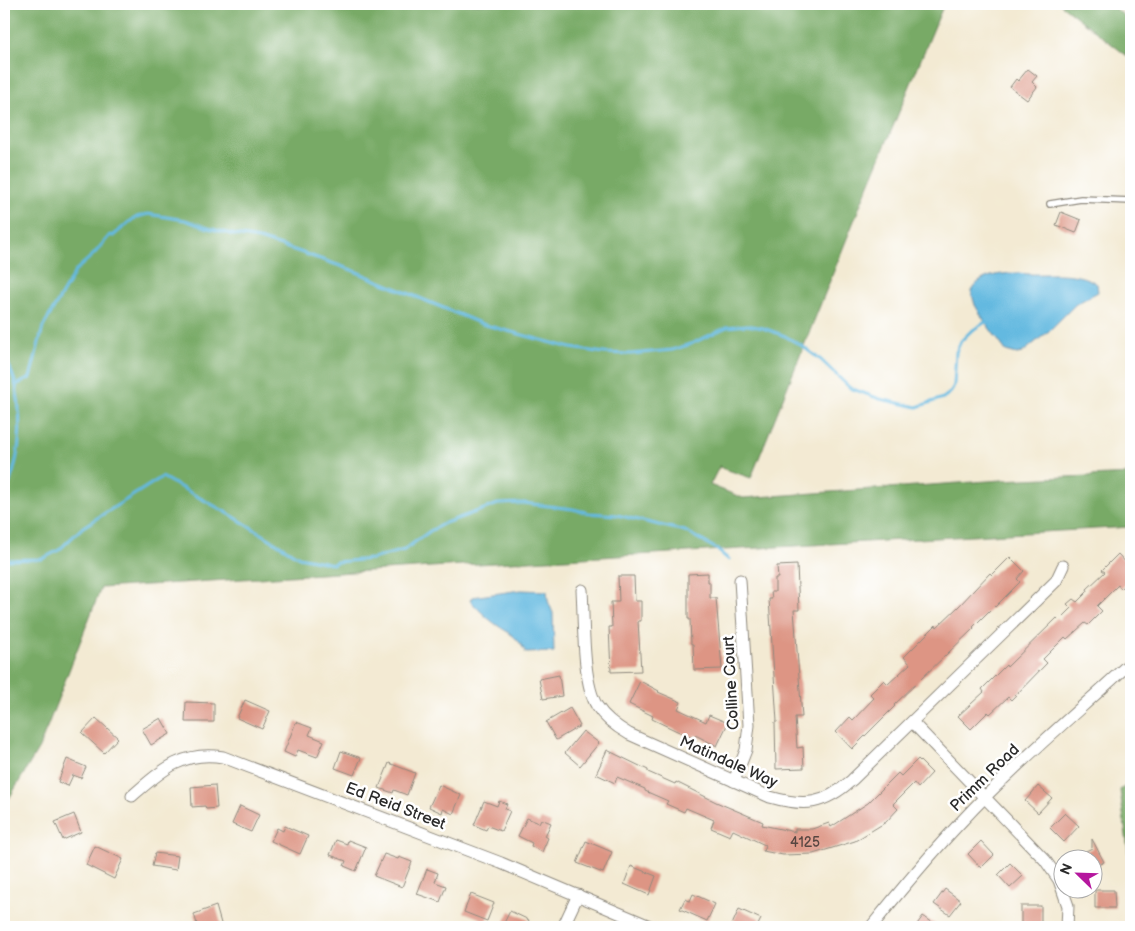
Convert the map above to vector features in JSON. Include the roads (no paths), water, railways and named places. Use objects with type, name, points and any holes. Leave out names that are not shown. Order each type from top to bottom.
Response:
[{"type":"street","name":"Matindale Way","points":[[582,590],[590,690],[597,706],[612,723],[629,734],[770,797],[788,802],[807,803],[823,800],[838,793],[845,787],[1056,581],[1063,566]]},
{"type":"street","name":"Colline Court","points":[[734,781],[749,739],[740,580]]},
{"type":"street","name":"Primm Road","points":[[871,927],[912,875],[985,798],[1131,662]]},
{"type":"street","points":[[912,722],[1045,860],[1059,880],[1068,906],[1067,927]]},
{"type":"street","name":"Ed Reid Street","points":[[132,796],[157,774],[182,759],[209,755],[223,757],[501,863],[652,927]]},
{"type":"street","points":[[563,927],[578,895]]},
{"type":"lane","points":[[1050,204],[1082,199],[1131,202]]},
{"type":"water","points":[[1018,273],[1078,276],[1097,284],[1098,292],[1076,304],[1049,331],[1022,353],[1017,354],[1006,351],[975,305],[971,291],[975,285],[985,278]]},
{"type":"water","points":[[521,590],[547,591],[548,601],[553,613],[554,652],[526,653],[515,638],[491,621],[470,601],[472,597]]},
{"type":"waterway","points":[[16,385],[30,378],[43,327],[76,270],[94,254],[110,235],[113,236],[137,217],[148,214],[185,220],[208,228],[259,239],[297,251],[352,270],[482,324],[571,348],[604,353],[631,354],[672,350],[691,344],[727,327],[747,325],[763,328],[785,336],[802,346],[821,360],[850,388],[880,399],[917,407],[943,398],[951,392],[954,385],[956,352],[961,341],[970,332],[987,321]]},
{"type":"waterway","points":[[4,354],[16,386],[20,428],[14,469],[4,495]]},
{"type":"waterway","points":[[4,560],[42,559],[59,550],[83,527],[162,477],[231,515],[299,557],[333,564],[336,562],[372,559],[404,550],[430,531],[445,523],[498,504],[524,503],[573,509],[589,513],[617,515],[685,531],[715,548],[729,560]]}]
